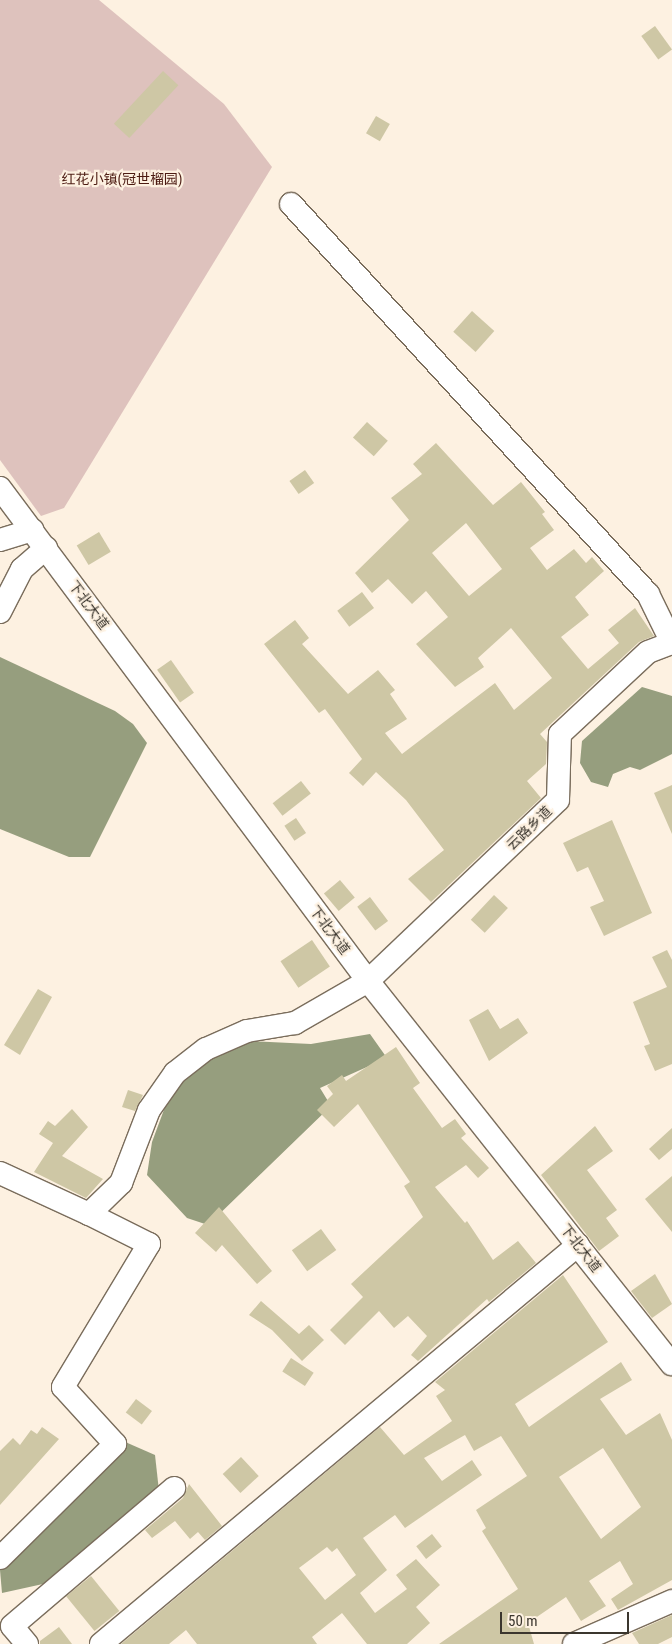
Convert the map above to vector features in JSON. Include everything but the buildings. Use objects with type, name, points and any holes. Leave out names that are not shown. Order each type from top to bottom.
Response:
[{"type":"street","points":[[291,204],[648,594],[672,643]]},
{"type":"street","name":"下北大道","points":[[0,488],[368,981],[672,1364]]},
{"type":"street","points":[[0,540],[32,530]]},
{"type":"street","points":[[0,612],[22,569],[46,548]]},
{"type":"street","name":"云路乡道","points":[[90,1214],[122,1183],[149,1110],[175,1073],[206,1049],[247,1031],[295,1023],[368,981],[558,800],[560,734],[648,652],[672,643]]},
{"type":"street","points":[[0,1173],[90,1214],[149,1244],[63,1387],[115,1444],[0,1558]]},
{"type":"street","points":[[101,1644],[578,1245]]},
{"type":"street","points":[[27,1644],[4,1622],[174,1488]]},
{"type":"street","points":[[574,1644],[672,1601]]},
{"type":"green space","name":"红花小镇(冠世榴园)","points":[[0,0],[99,0],[224,104],[272,167],[64,508],[41,516],[0,460]]},
{"type":"shaded area","points":[[0,657],[115,711],[133,724],[147,743],[90,857],[69,857],[0,829]]},
{"type":"shaded area","points":[[642,687],[672,696],[672,754],[640,770],[630,767],[613,774],[608,787],[591,782],[580,763],[582,741]]},
{"type":"shaded area","points":[[370,1034],[387,1058],[320,1088],[331,1106],[208,1225],[187,1218],[147,1175],[152,1142],[165,1107],[182,1083],[214,1056],[246,1041],[311,1044]]},
{"type":"shaded area","points":[[123,1441],[155,1455],[159,1491],[52,1582],[2,1593],[0,1570]]}]
